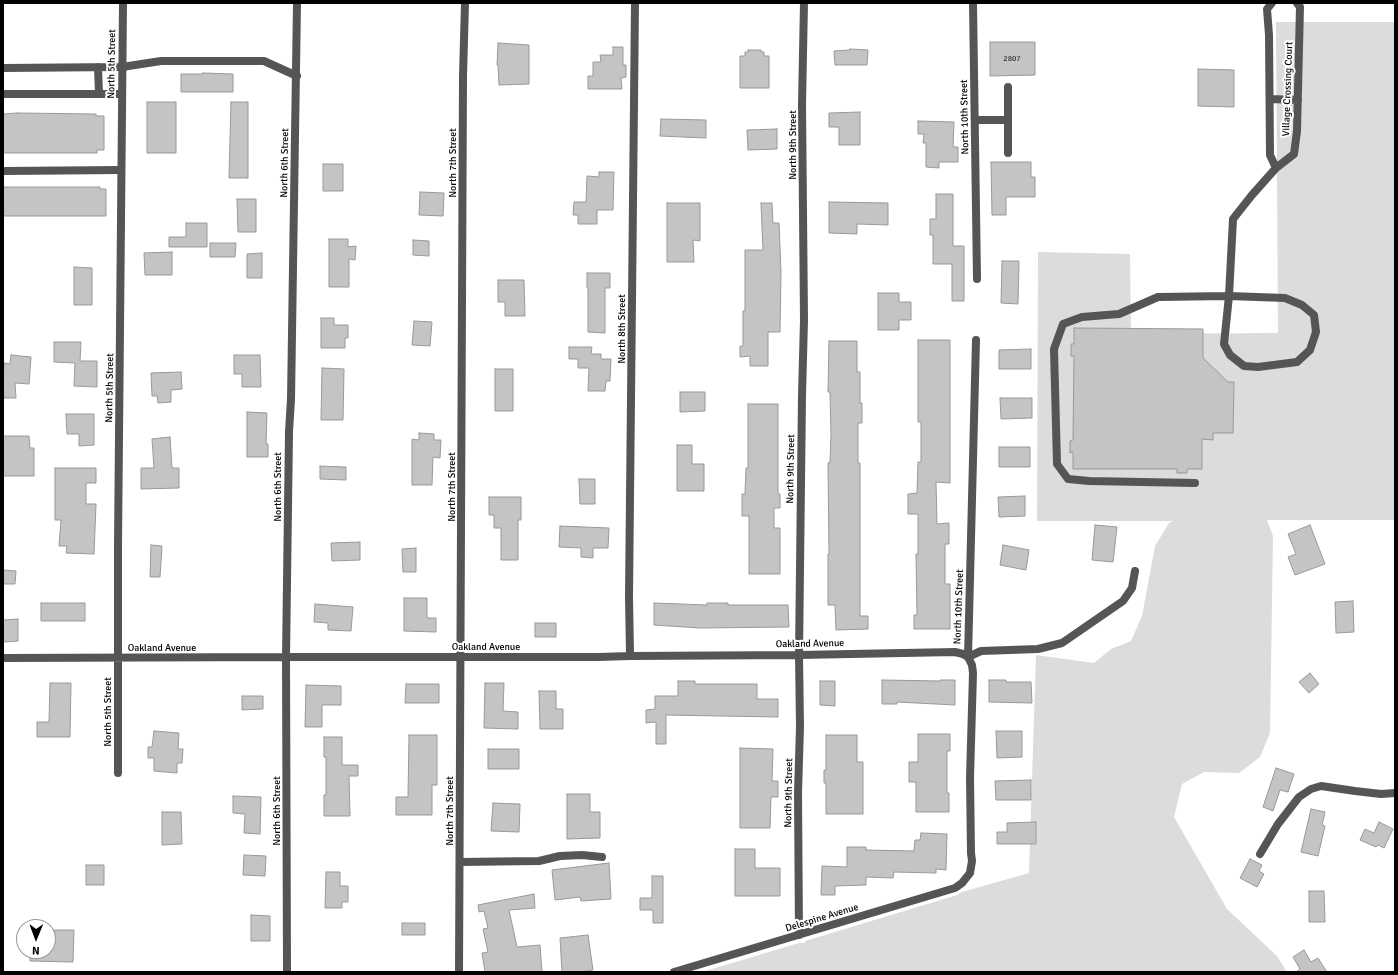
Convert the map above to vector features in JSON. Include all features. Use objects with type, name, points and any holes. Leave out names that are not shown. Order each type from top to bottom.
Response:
[{"type":"street","name":"North 5th Street","points":[[118,773],[123,3]]},
{"type":"street","name":"North 6th Street","points":[[287,972],[286,656],[289,432],[291,399],[297,76],[297,3]]},
{"type":"street","name":"North 7th Street","points":[[459,972],[463,76],[465,3]]},
{"type":"street","name":"North 8th Street","points":[[630,656],[629,596],[635,3]]},
{"type":"street","name":"North 9th Street","points":[[798,935],[798,793],[800,727],[799,655],[804,320],[802,104],[804,3]]},
{"type":"street","name":"North 10th Street","points":[[973,3],[977,279]]},
{"type":"street","name":"Village Crossing Court","points":[[1272,3],[1267,9],[1270,35],[1270,155],[1276,168]]},
{"type":"street","name":"Village Crossing Court","points":[[1229,296],[1285,298],[1302,305],[1314,315],[1316,332],[1310,350],[1297,362],[1258,367],[1244,366],[1230,355],[1224,344],[1229,296],[1232,219],[1276,168],[1294,154],[1298,100],[1300,7],[1297,3]]},
{"type":"street","points":[[3,68],[122,67],[161,61],[264,61],[297,76]]},
{"type":"street","points":[[98,67],[99,94]]},
{"type":"street","points":[[1008,87],[1008,153]]},
{"type":"street","points":[[3,94],[122,94]]},
{"type":"street","points":[[1270,100],[1298,100]]},
{"type":"street","points":[[975,120],[1008,120]]},
{"type":"street","points":[[3,171],[121,170]]},
{"type":"street","points":[[1195,483],[1089,481],[1068,479],[1057,464],[1054,349],[1063,324],[1082,317],[1119,314],[1158,297],[1229,296]]},
{"type":"street","name":"North 10th Street","points":[[970,873],[972,861],[970,778],[973,673],[972,664],[968,657],[976,340]]},
{"type":"street","points":[[968,657],[981,651],[1038,649],[1062,643],[1123,601],[1132,588],[1134,571]]},
{"type":"street","name":"Oakland Avenue","points":[[3,658],[286,656],[598,657],[954,652],[968,657]]},
{"type":"street","points":[[1260,854],[1278,824],[1299,797],[1311,789],[1321,786],[1381,794],[1395,793]]},
{"type":"street","points":[[460,862],[539,861],[560,856],[602,857]]},
{"type":"street","name":"Delespine Avenue","points":[[674,972],[955,888],[962,883],[970,873]]},
{"type":"shaded area","points":[[1276,22],[1395,22],[1395,520],[1267,520],[1273,536],[1270,733],[1260,757],[1239,773],[1204,772],[1182,784],[1174,817],[1227,909],[1277,956],[1287,972],[702,972],[799,943],[805,943],[805,941],[957,895],[962,892],[1029,873],[1036,655],[1094,663],[1111,649],[1131,641],[1142,616],[1155,546],[1169,523],[1173,521],[1037,521],[1038,252],[1130,254],[1131,334],[1278,333]]},
{"type":"building","points":[[990,42],[1035,42],[1035,75],[990,76]]},
{"type":"building","points":[[498,43],[529,45],[529,84],[499,85],[497,65]]},
{"type":"building","points":[[613,47],[623,47],[623,65],[626,65],[626,77],[621,78],[622,89],[588,89],[588,76],[593,76],[593,62],[601,62],[600,55],[613,55]]},
{"type":"building","points":[[850,49],[868,50],[867,65],[835,65],[834,51]]},
{"type":"building","points":[[748,50],[761,50],[761,52],[764,52],[764,56],[769,56],[769,88],[740,88],[740,56],[745,56],[745,52],[749,52]]},
{"type":"building","points":[[1198,69],[1234,70],[1234,107],[1198,106]]},
{"type":"building","points":[[181,74],[233,74],[233,92],[181,92]]},
{"type":"building","points":[[147,102],[176,102],[176,153],[147,153]]},
{"type":"building","points":[[231,102],[248,102],[248,178],[229,178]]},
{"type":"building","points":[[860,112],[860,145],[839,145],[839,127],[829,127],[829,113]]},
{"type":"building","points":[[3,114],[96,114],[96,116],[104,116],[104,150],[97,150],[97,153],[3,153]]},
{"type":"building","points":[[661,119],[706,120],[706,138],[660,136]]},
{"type":"building","points":[[918,121],[954,122],[953,147],[958,147],[958,162],[939,162],[939,168],[926,167],[926,143],[923,143],[924,134],[918,134]]},
{"type":"building","points":[[777,129],[777,149],[748,150],[747,130]]},
{"type":"building","points":[[991,162],[1031,162],[1031,177],[1035,177],[1035,197],[1006,197],[1006,215],[992,215]]},
{"type":"building","points":[[323,164],[343,164],[343,191],[323,191]]},
{"type":"building","points":[[599,172],[614,172],[613,210],[597,210],[597,224],[578,224],[578,215],[573,215],[574,202],[586,202],[587,176],[599,177]]},
{"type":"building","points":[[3,187],[100,187],[100,189],[106,189],[106,216],[3,216]]},
{"type":"building","points":[[420,192],[444,193],[443,216],[419,215]]},
{"type":"building","points":[[936,194],[953,194],[953,246],[964,246],[964,301],[952,301],[952,264],[933,264],[933,235],[930,235],[930,219],[936,219]]},
{"type":"building","points":[[237,199],[256,199],[256,232],[238,232]]},
{"type":"building","points":[[829,202],[888,203],[888,225],[857,224],[857,234],[829,233]]},
{"type":"building","points":[[667,203],[700,203],[700,241],[693,240],[694,262],[667,262]]},
{"type":"building","points":[[761,203],[772,203],[773,223],[779,223],[781,273],[780,332],[768,332],[768,366],[750,366],[750,356],[740,357],[740,346],[743,346],[743,311],[745,311],[745,250],[763,250]]},
{"type":"building","points":[[186,223],[207,223],[207,247],[169,247],[169,237],[186,237]]},
{"type":"building","points":[[329,239],[348,239],[348,247],[356,246],[355,260],[349,259],[349,287],[329,287]]},
{"type":"building","points":[[413,240],[429,241],[429,256],[413,255]]},
{"type":"building","points":[[210,243],[236,243],[235,257],[210,257]]},
{"type":"building","points":[[172,252],[172,275],[145,275],[144,253]]},
{"type":"building","points":[[262,253],[262,278],[247,278],[247,254]]},
{"type":"building","points":[[1002,261],[1019,261],[1018,304],[1001,303]]},
{"type":"building","points":[[74,267],[92,268],[92,305],[74,305]]},
{"type":"building","points":[[587,273],[610,273],[610,288],[605,288],[605,333],[588,332]]},
{"type":"building","points":[[498,280],[524,280],[525,316],[505,316],[505,302],[498,302]]},
{"type":"building","points":[[878,293],[899,293],[899,302],[911,302],[911,320],[899,320],[899,330],[878,330]]},
{"type":"building","points":[[321,318],[334,318],[334,325],[348,325],[348,338],[345,338],[345,348],[321,348]]},
{"type":"building","points":[[414,321],[432,322],[430,346],[412,345]]},
{"type":"building","points":[[1074,328],[1203,329],[1203,358],[1228,382],[1234,382],[1233,433],[1213,433],[1213,440],[1202,439],[1202,469],[1187,469],[1187,473],[1177,473],[1177,469],[1073,469],[1073,452],[1070,453],[1070,441],[1073,440],[1074,356],[1071,356],[1071,344],[1074,344]]},
{"type":"building","points":[[918,340],[950,340],[950,483],[936,482],[937,524],[949,523],[949,544],[945,544],[945,584],[950,584],[950,629],[914,629],[914,615],[917,615],[916,554],[918,554],[918,514],[908,514],[908,494],[917,493],[918,462],[921,462],[921,422],[918,422]]},
{"type":"building","points":[[829,341],[857,341],[857,372],[860,372],[860,403],[862,403],[862,423],[858,423],[858,463],[860,463],[860,616],[868,616],[868,629],[836,630],[835,605],[828,605],[828,463],[830,463],[831,433],[830,392],[828,392]]},
{"type":"building","points":[[54,342],[81,342],[80,361],[97,361],[97,387],[74,386],[75,363],[54,362]]},
{"type":"building","points":[[569,347],[592,347],[591,354],[601,354],[601,359],[611,359],[610,381],[606,381],[605,391],[588,391],[589,368],[578,368],[578,359],[569,359]]},
{"type":"building","points":[[1031,349],[1031,369],[999,369],[999,350]]},
{"type":"building","points":[[11,355],[31,357],[29,384],[15,383],[16,398],[4,398],[4,363],[10,364]]},
{"type":"building","points":[[234,355],[260,355],[261,387],[242,387],[242,374],[234,374]]},
{"type":"building","points":[[322,368],[344,369],[343,420],[321,420]]},
{"type":"building","points":[[495,369],[513,369],[513,411],[495,411]]},
{"type":"building","points":[[181,372],[182,389],[171,390],[171,402],[158,403],[157,396],[152,396],[151,373]]},
{"type":"building","points":[[680,392],[705,392],[705,411],[680,412]]},
{"type":"building","points":[[1000,398],[1032,398],[1032,418],[1001,419]]},
{"type":"building","points":[[748,404],[778,404],[778,494],[780,494],[780,508],[774,508],[774,528],[780,528],[780,574],[749,574],[749,516],[742,516],[742,494],[745,494],[746,468],[748,468]]},
{"type":"building","points":[[247,412],[267,413],[266,444],[268,444],[268,457],[247,457]]},
{"type":"building","points":[[66,414],[94,414],[94,445],[79,446],[79,434],[67,434]]},
{"type":"building","points":[[419,433],[434,434],[434,440],[441,440],[440,458],[433,457],[432,485],[412,485],[412,439],[419,440]]},
{"type":"building","points":[[3,436],[29,436],[30,448],[34,448],[34,476],[3,476]]},
{"type":"building","points":[[170,437],[172,468],[179,468],[179,488],[141,489],[141,468],[154,468],[152,439]]},
{"type":"building","points":[[677,445],[692,445],[692,464],[704,464],[704,491],[677,491]]},
{"type":"building","points":[[999,447],[1030,447],[1030,467],[999,467]]},
{"type":"building","points":[[320,466],[346,467],[346,480],[320,479]]},
{"type":"building","points":[[55,468],[96,468],[96,483],[86,483],[86,504],[96,504],[94,554],[66,553],[67,546],[59,546],[61,520],[55,520]]},
{"type":"building","points":[[579,479],[595,479],[595,504],[580,504]]},
{"type":"building","points":[[1025,496],[1025,516],[999,517],[998,497]]},
{"type":"building","points":[[489,497],[521,497],[521,520],[518,520],[518,560],[501,560],[501,528],[494,528],[494,515],[489,515]]},
{"type":"building","points":[[1095,525],[1117,527],[1113,562],[1092,560]]},
{"type":"building","points":[[1310,525],[1325,564],[1295,575],[1288,557],[1296,554],[1288,534]]},
{"type":"building","points":[[560,526],[609,528],[608,548],[593,548],[593,558],[581,557],[581,548],[559,547]]},
{"type":"building","points":[[360,542],[360,560],[332,561],[331,543]]},
{"type":"building","points":[[151,545],[162,546],[160,577],[150,577]]},
{"type":"building","points":[[1003,545],[1029,550],[1026,570],[1000,565]]},
{"type":"building","points":[[416,548],[416,572],[403,572],[402,549]]},
{"type":"building","points":[[3,570],[16,571],[15,584],[3,584]]},
{"type":"building","points":[[404,598],[427,598],[427,618],[436,618],[436,632],[404,631]]},
{"type":"building","points":[[1353,601],[1354,632],[1336,633],[1335,602]]},
{"type":"building","points":[[41,603],[85,603],[85,621],[41,621]]},
{"type":"building","points":[[654,603],[707,605],[707,603],[728,603],[728,605],[788,605],[789,627],[700,628],[654,625]]},
{"type":"building","points":[[315,604],[353,607],[351,631],[328,630],[328,623],[314,622]]},
{"type":"building","points":[[18,619],[18,641],[3,642],[3,620]]},
{"type":"building","points":[[535,623],[556,623],[556,637],[535,637]]},
{"type":"building","points":[[1310,673],[1319,684],[1309,693],[1299,682]]},
{"type":"building","points":[[882,680],[955,680],[955,705],[897,702],[897,704],[882,704]]},
{"type":"building","points":[[989,680],[1031,682],[1032,703],[989,702]]},
{"type":"building","points":[[678,681],[695,681],[695,684],[757,684],[757,699],[778,699],[778,717],[666,715],[666,744],[656,744],[656,722],[646,723],[646,710],[655,709],[655,696],[678,696]]},
{"type":"building","points":[[820,681],[835,681],[835,706],[820,705]]},
{"type":"building","points":[[50,683],[71,683],[70,737],[37,737],[37,722],[49,722]]},
{"type":"building","points":[[485,683],[504,683],[503,711],[518,712],[518,729],[484,728]]},
{"type":"building","points":[[406,684],[439,684],[439,703],[405,703]]},
{"type":"building","points":[[306,685],[341,686],[341,705],[322,705],[322,727],[305,727]]},
{"type":"building","points":[[539,691],[556,691],[556,709],[563,709],[563,729],[540,729]]},
{"type":"building","points":[[242,696],[263,696],[263,709],[242,710]]},
{"type":"building","points":[[154,731],[179,733],[178,749],[183,749],[182,763],[177,763],[177,773],[154,771],[154,758],[148,758],[148,747],[152,747]]},
{"type":"building","points":[[996,731],[1022,731],[1022,757],[997,758]]},
{"type":"building","points":[[918,734],[950,734],[950,751],[947,751],[947,793],[949,793],[949,812],[916,812],[916,782],[909,782],[909,762],[918,762]]},
{"type":"building","points":[[409,735],[437,735],[437,785],[432,785],[432,815],[396,815],[396,797],[408,797]]},
{"type":"building","points":[[826,735],[857,735],[857,762],[863,762],[863,814],[826,814],[826,783],[824,783],[824,770],[826,770]]},
{"type":"building","points":[[324,737],[342,737],[342,765],[358,765],[358,776],[349,776],[350,816],[324,816],[324,795],[326,795],[326,757],[324,757]]},
{"type":"building","points":[[740,748],[773,749],[772,781],[778,781],[778,797],[771,797],[770,828],[740,828]]},
{"type":"building","points":[[488,749],[519,749],[519,769],[488,769]]},
{"type":"building","points":[[1276,768],[1294,774],[1288,792],[1280,790],[1273,811],[1263,807]]},
{"type":"building","points":[[1031,780],[1031,800],[996,800],[995,781]]},
{"type":"building","points":[[567,794],[590,794],[590,812],[600,812],[600,838],[567,839]]},
{"type":"building","points":[[233,796],[261,797],[260,834],[244,833],[245,814],[233,813]]},
{"type":"building","points":[[493,803],[520,804],[519,832],[491,831]]},
{"type":"building","points":[[1311,809],[1325,812],[1322,825],[1325,826],[1318,856],[1301,852]]},
{"type":"building","points":[[162,812],[181,812],[182,844],[162,845]]},
{"type":"building","points":[[1036,822],[1036,844],[997,844],[997,832],[1007,832],[1007,823]]},
{"type":"building","points":[[1379,822],[1393,829],[1384,848],[1378,845],[1376,847],[1360,840],[1365,829],[1374,833]]},
{"type":"building","points":[[921,833],[947,834],[946,870],[936,869],[936,873],[894,872],[893,878],[866,877],[866,885],[835,886],[835,895],[821,895],[822,866],[847,867],[847,847],[866,847],[866,850],[914,851],[915,840],[920,840]]},
{"type":"building","points":[[735,849],[755,849],[755,868],[780,868],[780,896],[735,896]]},
{"type":"building","points":[[244,855],[266,856],[265,876],[243,875]]},
{"type":"building","points":[[1250,859],[1262,865],[1259,871],[1264,874],[1257,887],[1240,878]]},
{"type":"building","points":[[609,863],[611,899],[581,901],[580,897],[555,900],[552,870]]},
{"type":"building","points":[[86,865],[104,865],[104,885],[86,885]]},
{"type":"building","points":[[326,872],[340,872],[340,886],[348,886],[348,902],[342,902],[342,908],[325,908]]},
{"type":"building","points":[[652,876],[663,876],[663,923],[653,923],[653,910],[640,910],[640,898],[652,898]]},
{"type":"building","points":[[1309,891],[1324,891],[1325,922],[1309,922]]},
{"type":"building","points":[[534,894],[535,908],[509,910],[517,947],[540,945],[542,972],[485,972],[482,953],[488,952],[483,929],[488,928],[484,911],[479,912],[478,905]]},
{"type":"building","points":[[251,915],[270,916],[270,941],[251,941]]},
{"type":"building","points":[[402,923],[425,923],[425,935],[402,935]]},
{"type":"building","points":[[56,930],[74,930],[73,962],[30,961],[30,959],[56,959]]},
{"type":"building","points":[[588,935],[593,970],[562,972],[560,938]]},
{"type":"building","points":[[1304,950],[1311,962],[1318,958],[1327,972],[1296,972],[1300,969],[1293,957]]}]
